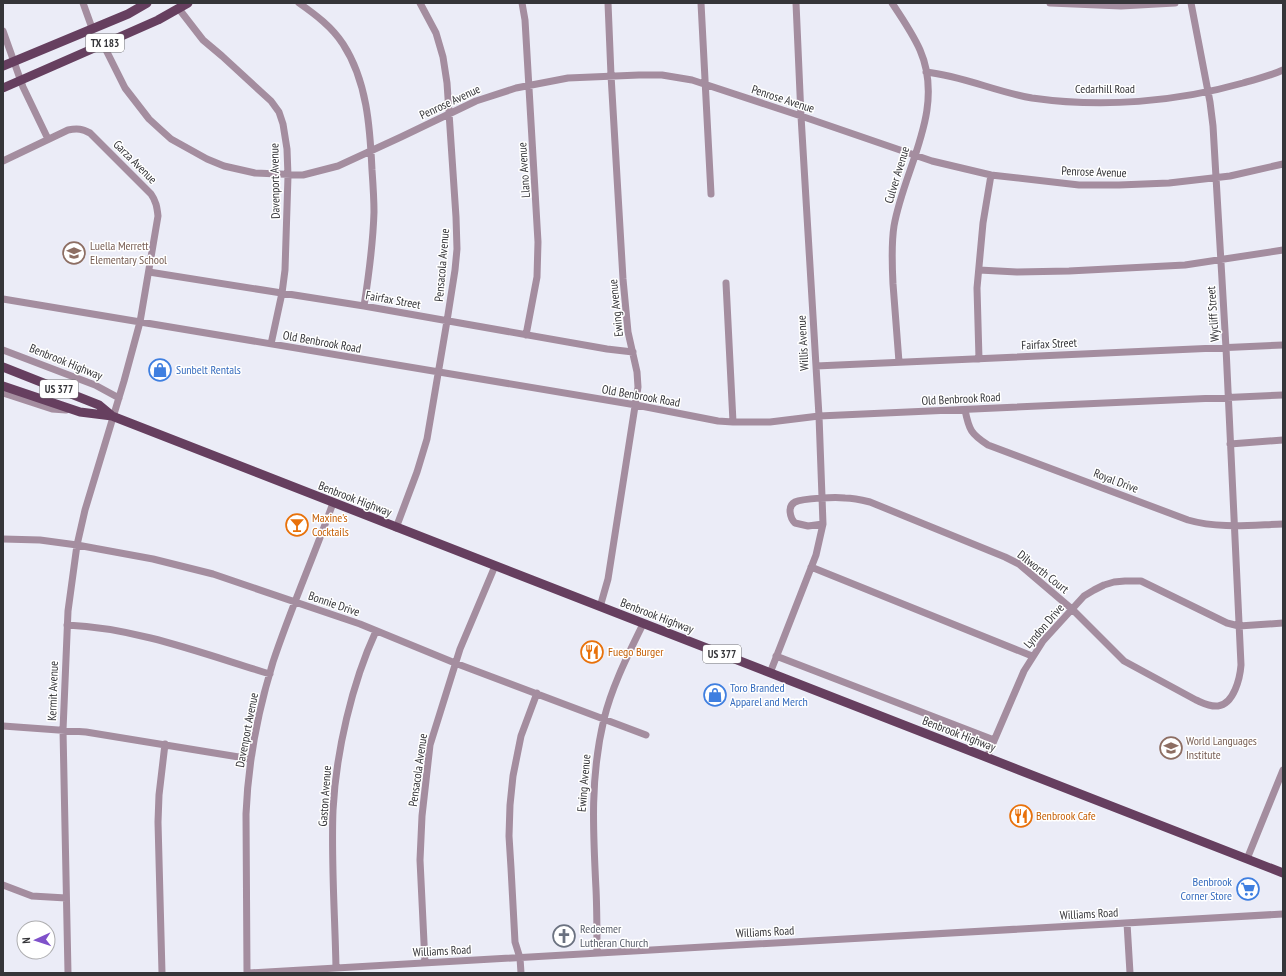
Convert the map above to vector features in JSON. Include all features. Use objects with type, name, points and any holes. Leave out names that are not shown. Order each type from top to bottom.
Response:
[{"type":"main road","name":"TX 183","points":[[3,66],[128,14],[147,3]]},
{"type":"main road","name":"TX 183","points":[[3,88],[124,35],[179,9],[188,3]]},
{"type":"main road","name":"Benbrook Highway","points":[[3,367],[99,405],[112,416]]},
{"type":"main road","name":"Benbrook Highway","points":[[3,386],[80,412],[112,416],[1283,874]]},
{"type":"street","points":[[83,3],[92,28]]},
{"type":"street","points":[[299,3],[334,31],[351,58],[363,90],[371,136],[374,188],[372,242],[364,306]]},
{"type":"street","name":"Pensacola Avenue","points":[[396,528],[417,472],[427,439],[447,321],[456,249],[456,217],[447,83],[443,57],[436,33],[420,3]]},
{"type":"street","name":"Llano Avenue","points":[[522,3],[525,20],[530,85],[538,242],[537,278],[526,335]]},
{"type":"street","name":"Ewing Avenue","points":[[600,607],[608,578],[616,519],[638,387],[637,372],[628,332],[624,287],[608,3]]},
{"type":"street","points":[[701,3],[710,194]]},
{"type":"street","name":"Willis Avenue","points":[[770,673],[818,548],[823,524],[796,3]]},
{"type":"street","name":"Culver Avenue","points":[[892,3],[920,50],[926,72],[929,96],[926,119],[903,189],[894,226],[892,243],[899,362]]},
{"type":"street","points":[[1050,3],[1121,6],[1175,3]]},
{"type":"street","name":"Wycliff Street","points":[[1191,3],[1213,126],[1226,348],[1239,626]]},
{"type":"street","name":"Davenport Avenue","points":[[179,9],[203,40],[257,87],[271,101],[279,112],[288,149],[285,270],[282,293],[271,344]]},
{"type":"street","points":[[3,31],[20,80],[48,139],[3,161]]},
{"type":"street","name":"Penrose Avenue","points":[[103,44],[125,88],[149,119],[171,139],[207,159],[224,166],[255,173],[288,176],[326,170],[401,138],[491,95],[530,85],[568,78],[611,75],[662,75],[692,80],[915,155],[991,175],[1079,184],[1119,185],[1217,178],[1283,164]]},
{"type":"street","name":"Cedarhill Road","points":[[926,72],[958,78],[1032,98],[1073,101],[1126,102],[1208,92],[1272,75],[1283,70]]},
{"type":"street","name":"Garza Avenue","points":[[48,139],[76,128],[83,129],[90,133],[151,194],[156,201],[158,216],[140,322],[119,398],[112,416]]},
{"type":"street","points":[[979,359],[977,305],[979,270],[983,223],[991,175]]},
{"type":"street","points":[[979,270],[1017,272],[1185,265],[1220,261],[1283,250]]},
{"type":"street","name":"Fairfax Street","points":[[149,272],[364,306],[607,349],[633,352]]},
{"type":"street","points":[[726,283],[734,422]]},
{"type":"street","name":"Old Benbrook Road","points":[[3,299],[636,405],[718,421],[770,422],[818,416],[1283,395]]},
{"type":"street","name":"Fairfax Street","points":[[816,366],[1283,345]]},
{"type":"street","name":"Benbrook Highway","points":[[3,350],[95,385],[119,398]]},
{"type":"street","name":"Benbrook Highway","points":[[3,393],[52,409],[80,412]]},
{"type":"street","name":"Royal Drive","points":[[965,410],[971,432],[988,445],[1188,520],[1198,523],[1234,527],[1283,524]]},
{"type":"street","name":"Kermit Avenue","points":[[68,973],[63,730],[68,611],[77,545],[85,510],[112,416]]},
{"type":"street","points":[[1230,444],[1283,440]]},
{"type":"street","name":"Dilworth Court","points":[[823,524],[808,526],[795,523],[792,520],[790,510],[794,502],[845,498],[870,502],[1005,557],[1019,564],[1073,610],[1124,661],[1196,700],[1209,705],[1222,705],[1228,701],[1238,682],[1241,665],[1239,626]]},
{"type":"street","name":"Davenport Avenue","points":[[248,973],[246,796],[253,745],[270,674],[295,602],[333,503]]},
{"type":"street","name":"Bonnie Drive","points":[[3,539],[40,540],[77,545],[153,558],[191,568],[376,630],[456,663],[646,736]]},
{"type":"street","name":"Pensacola Avenue","points":[[425,963],[420,860],[424,789],[430,745],[460,649],[495,566]]},
{"type":"street","points":[[811,567],[1032,656]]},
{"type":"street","name":"Lyndon Drive","points":[[987,757],[1024,671],[1032,656],[1043,641],[1073,610],[1084,596],[1104,584],[1125,581],[1141,581],[1227,623],[1239,626],[1283,623]]},
{"type":"street","name":"Ewing Avenue","points":[[597,953],[593,784],[604,719],[618,676],[643,624]]},
{"type":"street","points":[[67,625],[85,626],[136,634],[270,674]]},
{"type":"street","name":"Gaston Avenue","points":[[336,968],[333,810],[336,777],[348,714],[356,684],[366,653],[376,630]]},
{"type":"street","points":[[776,656],[994,740]]},
{"type":"street","points":[[521,973],[520,958],[516,942],[513,905],[509,836],[510,805],[513,776],[521,736],[537,693]]},
{"type":"street","points":[[3,726],[86,732],[251,759]]},
{"type":"street","points":[[162,973],[158,822],[159,795],[165,744]]},
{"type":"street","points":[[1247,859],[1283,770]]},
{"type":"street","points":[[3,885],[32,896],[66,898]]},
{"type":"street","name":"Williams Road","points":[[248,973],[309,971],[336,968],[388,969],[425,963],[1283,914]]},
{"type":"street","points":[[1127,923],[1130,973]]},
{"type":"place","name":"Luella Merrett Elementary School","points":[[74,253]]},
{"type":"place","name":"Sunbelt Rentals","points":[[160,370]]},
{"type":"place","name":"Maxine's Cocktails","points":[[297,525]]},
{"type":"place","name":"Fuego Burger","points":[[592,652]]},
{"type":"place","name":"Toro Branded Apparel and Merch","points":[[715,695]]},
{"type":"place","name":"World Languages Institute","points":[[1171,748]]},
{"type":"place","name":"Benbrook Cafe","points":[[1021,816]]},
{"type":"place","name":"Benbrook Corner Store","points":[[1248,889]]},
{"type":"place","name":"Redeemer Lutheran Church","points":[[564,936]]}]
